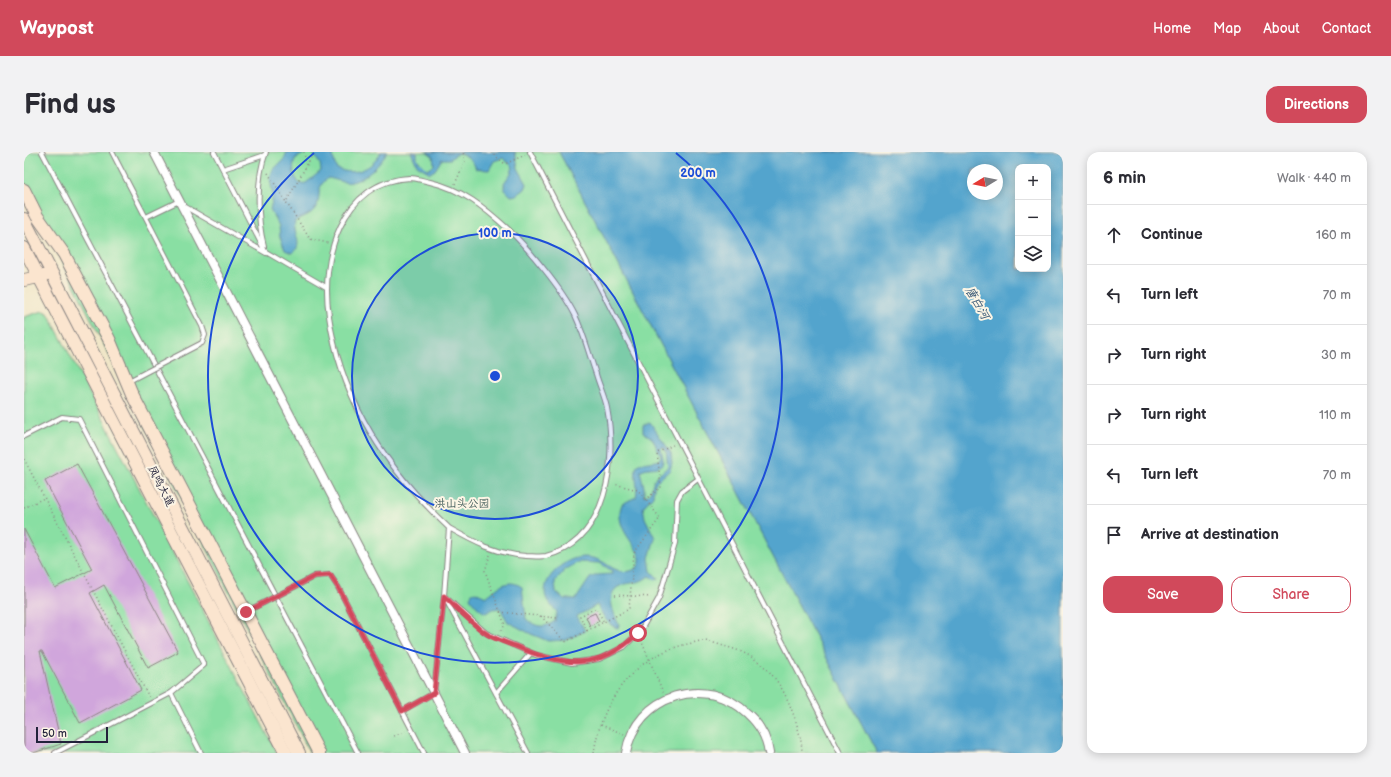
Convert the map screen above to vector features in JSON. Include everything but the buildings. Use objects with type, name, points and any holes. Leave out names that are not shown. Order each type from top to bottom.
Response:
[{"type":"main road","points":[[24,190],[37,216],[68,261],[109,339],[127,382],[319,753]]},
{"type":"main road","name":"凤鸣大道","points":[[24,219],[299,753]]},
{"type":"main road","name":"凤鸣大道","points":[[24,248],[28,266],[38,277],[286,753]]},
{"type":"main road","points":[[28,266],[46,263]]},
{"type":"main road","points":[[24,280],[52,274]]},
{"type":"street","points":[[154,152],[465,753]]},
{"type":"street","points":[[626,753],[634,730],[647,712],[666,699],[690,692],[716,694],[739,704],[757,722],[768,745],[769,753]]},
{"type":"lane","points":[[42,152],[358,753]]},
{"type":"lane","points":[[112,152],[202,326],[205,335],[202,343],[127,382]]},
{"type":"lane","points":[[214,152],[266,253]]},
{"type":"lane","points":[[530,153],[840,753]]},
{"type":"lane","points":[[266,154],[259,190],[259,226],[266,253]]},
{"type":"lane","points":[[222,169],[266,154]]},
{"type":"lane","points":[[411,178],[447,186],[483,206],[522,242],[574,313],[607,408],[611,455],[605,493],[591,526],[571,545],[545,556],[508,555],[482,547],[449,528],[422,503],[401,478],[364,422],[352,397],[337,353],[329,316],[326,287],[334,244],[336,234],[352,206],[369,191],[387,183],[411,178]]},
{"type":"lane","points":[[146,217],[180,202],[326,287]]},
{"type":"lane","points":[[24,436],[62,417],[79,419],[204,665],[171,693],[56,753]]},
{"type":"lane","points":[[444,596],[486,633],[531,653],[572,663],[599,659],[624,647],[638,633],[659,598],[675,544],[677,500],[682,491],[698,479]]},
{"type":"lane","points":[[402,711],[434,693],[449,528]]},
{"type":"lane","points":[[246,612],[315,576],[330,575],[338,587],[424,753]]},
{"type":"lane","points":[[444,596],[528,753]]},
{"type":"lane","points":[[496,693],[531,653]]},
{"type":"lane","points":[[171,693],[201,753]]},
{"type":"path","points":[[304,152],[306,165]]},
{"type":"path","points":[[453,189],[465,161],[463,152]]},
{"type":"path","points":[[491,152],[505,164],[530,153]]},
{"type":"path","points":[[286,202],[313,154]]},
{"type":"path","points":[[263,166],[310,239],[334,244]]},
{"type":"path","points":[[645,500],[661,487],[657,453],[679,441]]},
{"type":"path","points":[[24,459],[152,702]]},
{"type":"path","points":[[541,616],[565,642],[629,609],[634,553],[660,518],[638,490],[607,483]]},
{"type":"path","points":[[24,508],[44,498]]},
{"type":"path","points":[[492,550],[485,572],[505,625],[496,638]]},
{"type":"path","points":[[615,595],[659,598]]},
{"type":"path","points":[[587,631],[580,616],[596,608],[604,622]]},
{"type":"path","points":[[500,612],[557,618]]},
{"type":"path","points":[[638,633],[666,699]]},
{"type":"path","points":[[601,725],[631,737]]},
{"type":"path","points":[[394,736],[411,728]]},
{"type":"green space","name":"洪山头公园","points":[[24,152],[559,152],[877,753],[310,753],[24,186]]},
{"type":"green space","points":[[43,311],[48,313],[277,753],[24,753],[24,317]]},
{"type":"water","points":[[287,152],[307,152],[295,159],[294,163],[293,169],[300,184],[306,183],[321,171],[320,164],[312,152],[334,152],[333,157],[336,168],[349,172],[362,170],[368,167],[381,152],[387,152],[381,161],[363,178],[352,182],[346,182],[328,178],[324,182],[321,186],[317,206],[308,215],[295,221],[298,246],[292,253],[285,250],[280,237],[279,226],[270,210],[273,196],[270,179],[273,170],[284,159]]},
{"type":"water","points":[[411,152],[417,152],[417,159],[427,169],[434,165],[433,156],[427,152],[515,152],[518,168],[527,184],[525,189],[517,195],[511,196],[505,190],[504,183],[513,167],[503,158],[494,161],[489,170],[476,169],[469,158],[458,153],[450,159],[442,159],[435,170],[430,173],[417,165]]},
{"type":"water","name":"唐白河","points":[[559,152],[1063,152],[1063,753],[877,753]]},
{"type":"water","points":[[650,422],[671,453],[672,463],[670,470],[657,480],[653,496],[643,507],[645,518],[655,538],[649,558],[651,571],[658,578],[655,580],[649,576],[641,581],[620,586],[615,589],[611,599],[613,610],[619,625],[618,628],[614,627],[608,622],[597,605],[577,616],[585,631],[566,640],[548,641],[508,622],[500,608],[493,609],[486,613],[479,609],[470,598],[472,593],[475,592],[486,597],[507,583],[517,584],[522,587],[526,619],[533,624],[544,626],[555,621],[557,612],[546,598],[546,585],[554,573],[566,562],[577,558],[588,557],[601,561],[620,571],[626,572],[635,569],[639,565],[640,559],[638,553],[625,532],[621,523],[620,514],[622,504],[636,497],[637,465],[659,460],[661,456],[652,438],[643,432],[643,425]],"holes":[[[663,446],[666,451],[668,466],[654,479],[651,491],[644,496],[644,487],[640,471],[661,466],[663,463],[661,449]],[[578,562],[600,563],[612,571],[612,574],[597,575],[590,578],[576,599],[564,599],[556,592],[555,581],[565,570]]]},
{"type":"route","points":[[246,612],[315,576],[323,574],[330,575],[338,587],[402,711],[434,693],[444,596],[486,633],[536,655],[572,663],[599,659],[624,647],[638,633]]}]
